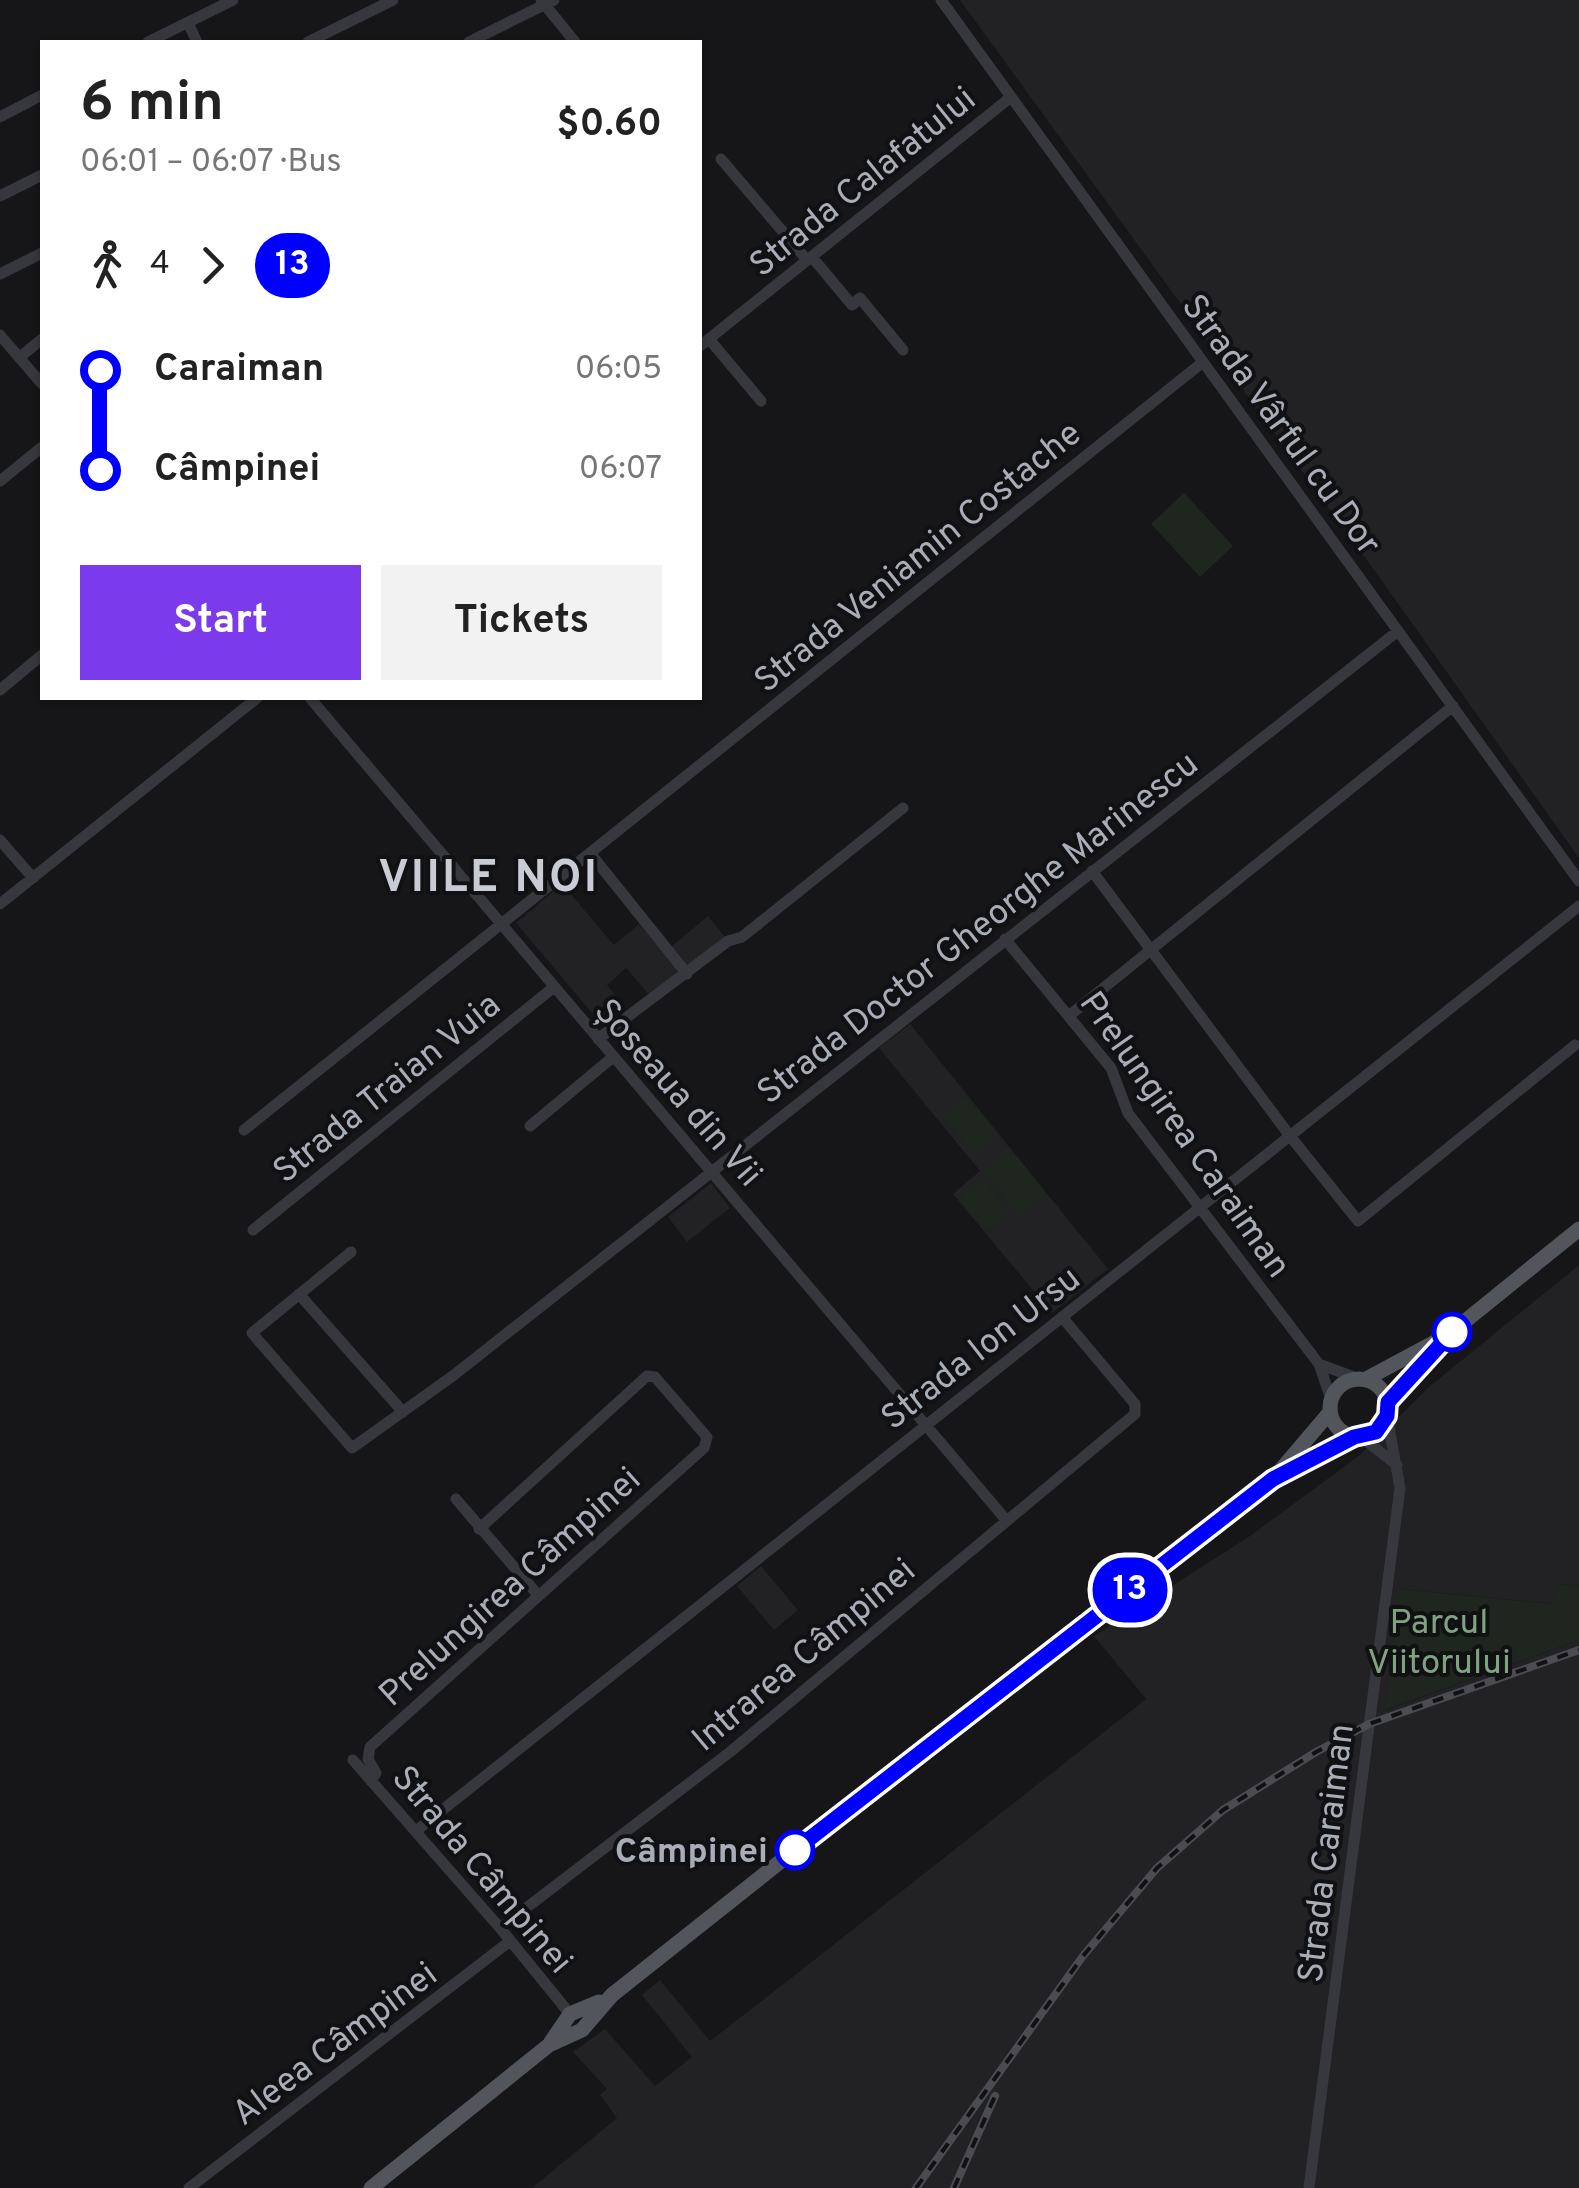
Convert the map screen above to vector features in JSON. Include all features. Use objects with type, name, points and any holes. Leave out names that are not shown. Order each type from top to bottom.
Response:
[{"type":"main road","points":[[1273,1479],[1330,1406],[1340,1385],[1363,1379],[1448,1335],[1579,1230]]},
{"type":"main road","points":[[371,2188],[575,2021],[1273,1479],[1357,1437],[1376,1432],[1387,1409],[1448,1335]]},
{"type":"main road","points":[[1363,1379],[1383,1391],[1387,1409]]},
{"type":"main road","points":[[1330,1406],[1338,1429],[1357,1437]]},
{"type":"street","points":[[152,40],[233,0]]},
{"type":"street","points":[[312,40],[394,0]]},
{"type":"street","name":"Strada Vârful cu Dor","points":[[941,0],[1579,881]]},
{"type":"street","points":[[494,37],[546,2],[573,40]]},
{"type":"street","points":[[188,23],[196,40]]},
{"type":"street","points":[[0,117],[40,97]]},
{"type":"street","name":"Strada Calafatului","points":[[704,342],[1012,97]]},
{"type":"street","points":[[721,159],[852,305],[860,298],[903,350]]},
{"type":"street","points":[[0,196],[40,176]]},
{"type":"street","points":[[0,274],[40,254]]},
{"type":"street","points":[[0,335],[40,382]]},
{"type":"street","points":[[20,357],[40,341]]},
{"type":"street","points":[[704,342],[761,401]]},
{"type":"street","name":"Strada Veniamin Costache","points":[[244,1130],[1204,362]]},
{"type":"street","points":[[0,481],[40,448]]},
{"type":"street","name":"Strada Doctor Gheorghe Marinescu","points":[[300,1294],[252,1333],[352,1448],[712,1172],[1398,630]]},
{"type":"street","points":[[0,690],[40,657]]},
{"type":"street","points":[[0,904],[254,700]]},
{"type":"street","name":"Șoseaua din Vii","points":[[312,700],[1007,1521]]},
{"type":"street","points":[[1070,1015],[1453,706]]},
{"type":"street","points":[[598,1040],[728,940],[742,937],[902,808]]},
{"type":"street","points":[[0,840],[32,878]]},
{"type":"street","points":[[590,853],[687,974]]},
{"type":"street","points":[[1092,871],[1358,1221],[1575,1045]]},
{"type":"street","name":"Strada Ion Ursu","points":[[416,1831],[1579,906]]},
{"type":"street","name":"Prelungirea Caraiman","points":[[1005,939],[1111,1068],[1128,1113],[1319,1364],[1330,1406]]},
{"type":"street","name":"Strada Traian Vuia","points":[[253,1230],[554,987]]},
{"type":"street","points":[[530,1126],[613,1058]]},
{"type":"street","points":[[351,1252],[300,1294],[403,1412]]},
{"type":"street","name":"Intrarea Câmpinei","points":[[500,1928],[730,1752],[1135,1414],[1134,1404],[1062,1318]]},
{"type":"street","points":[[1319,1364],[1363,1379]]},
{"type":"street","name":"Prelungirea Câmpinei","points":[[371,1781],[376,1772],[368,1758],[370,1747],[704,1448],[707,1437],[656,1377],[648,1376],[479,1529]]},
{"type":"street","name":"Strada Caraiman","points":[[1309,2188],[1397,1509],[1397,1465],[1387,1409]]},
{"type":"street","points":[[1357,1437],[1397,1465]]},
{"type":"street","points":[[456,1499],[538,1595]]},
{"type":"street","name":"Strada Câmpinei","points":[[353,1760],[500,1928],[575,2021]]},
{"type":"street","name":"Aleea Câmpinei","points":[[189,2188],[510,1941]]},
{"type":"shaded area","points":[[960,0],[1579,0],[1579,858],[1377,574]]},
{"type":"shaded area","points":[[562,884],[614,945],[639,924],[664,953],[708,916],[725,937],[651,997],[626,968],[607,985],[620,1001],[598,1020],[516,923]]},
{"type":"shaded area","points":[[910,1024],[1108,1269],[1052,1313],[953,1194],[980,1171],[879,1048]]},
{"type":"shaded area","points":[[711,1183],[730,1208],[687,1242],[668,1217]]},
{"type":"shaded area","points":[[1579,1265],[1579,1586],[1557,1584],[1554,1604],[1399,1589],[1386,1710],[1579,1640],[1579,2188],[532,2188],[617,2118],[600,2095],[607,2089],[573,2052],[605,2029],[655,2086],[692,2057],[642,1995],[660,1980],[710,2041],[790,1979],[1146,1699],[1094,1636],[1250,1536],[1360,1455],[1429,1387]]},
{"type":"shaded area","points":[[761,1566],[798,1610],[774,1630],[737,1586]]},
{"type":"green space","points":[[1184,493],[1233,546],[1200,577],[1151,524]]},
{"type":"green space","points":[[965,1096],[998,1135],[975,1155],[942,1116]]},
{"type":"green space","points":[[1009,1147],[1047,1194],[1020,1217],[982,1170]]},
{"type":"green space","points":[[982,1179],[1010,1212],[987,1231],[959,1198]]},
{"type":"green space","name":"Parcul Viitorului","points":[[1557,1584],[1579,1586],[1579,1640],[1385,1710],[1398,1589],[1553,1604]]},
{"type":"railway","points":[[916,2188],[1083,1956],[1157,1868],[1223,1810],[1369,1724],[1579,1650]]},
{"type":"railway","points":[[954,2188],[995,2096]]},
{"type":"bus line","name":"13","points":[[795,1850],[1273,1479],[1354,1437],[1376,1432],[1387,1416],[1388,1402],[1452,1332]]},
{"type":"place","name":"Câmpinei","points":[[795,1850]]},
{"type":"district","name":"VIILE NOI","points":[[489,875]]}]
